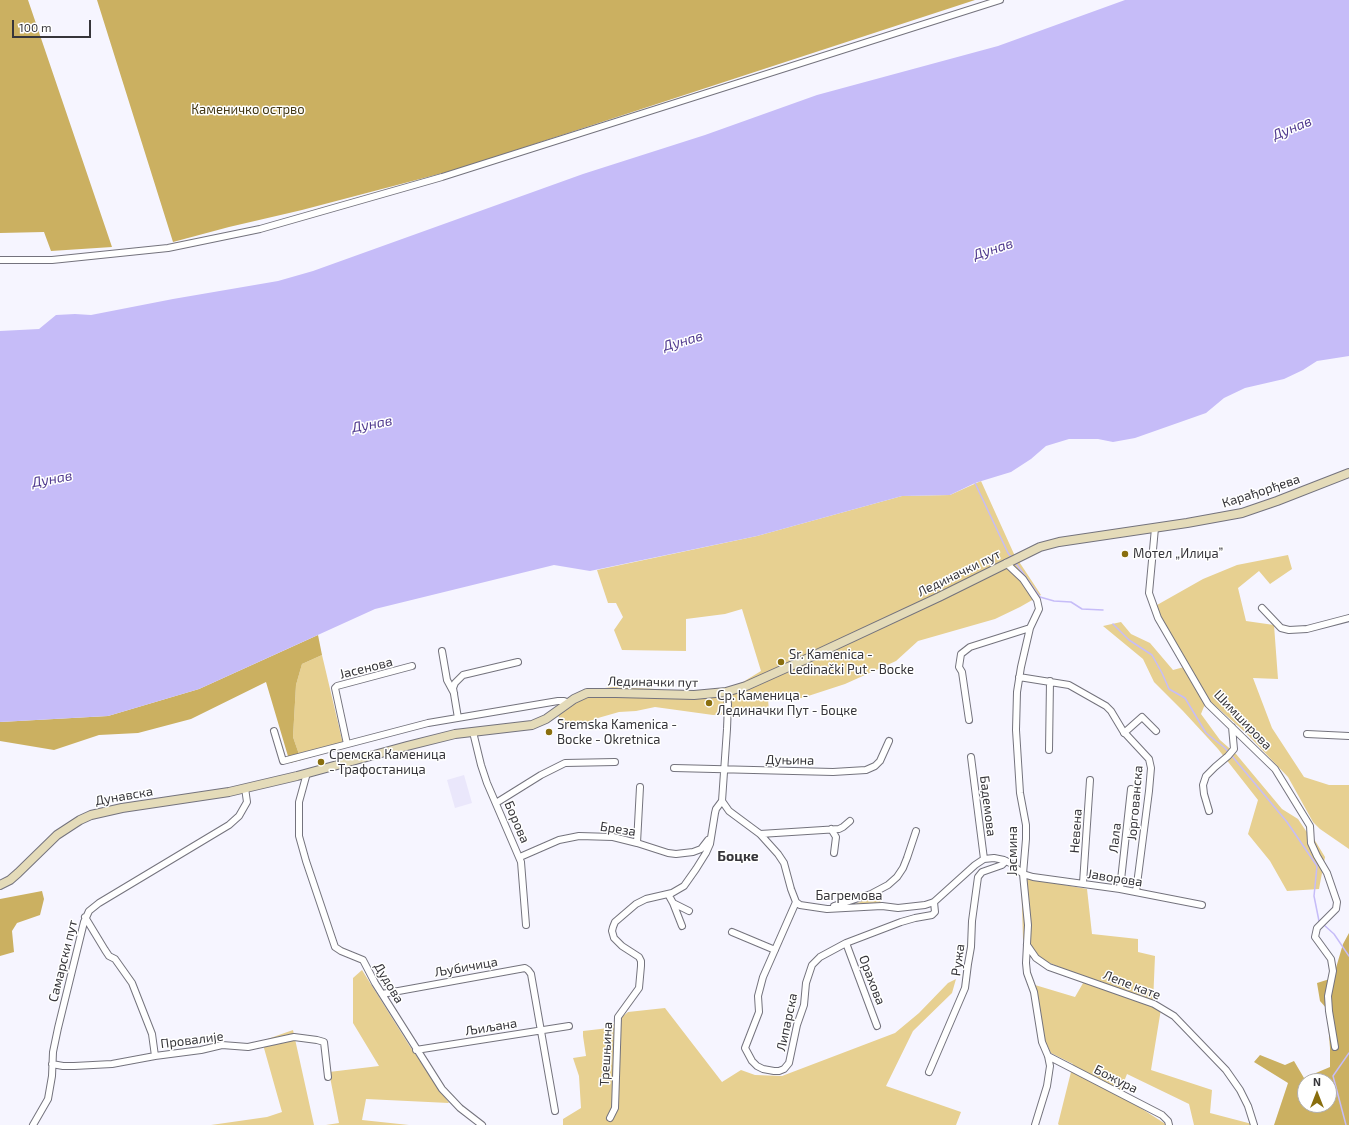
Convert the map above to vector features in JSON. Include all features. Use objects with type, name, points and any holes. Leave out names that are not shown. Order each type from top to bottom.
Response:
[{"type":"main road","name":"Карађорђева","points":[[1155,528],[1242,513],[1349,473]]},
{"type":"main road","name":"Лединачки пут","points":[[229,792],[307,773],[436,738],[532,725],[550,716],[578,696],[592,693],[694,695],[726,692],[746,686],[804,660],[939,597],[1040,547],[1059,542],[1155,528]]},
{"type":"main road","name":"Дунавска","points":[[0,885],[10,880],[18,873],[57,835],[80,820],[91,815],[122,808],[229,792]]},
{"type":"street","points":[[0,260],[52,260],[168,248],[260,229],[442,177],[1000,0]]},
{"type":"street","name":"Шимширова","points":[[1155,528],[1149,593],[1158,618],[1208,704],[1275,769],[1310,826],[1311,843],[1327,873],[1337,902],[1336,909],[1317,928],[1315,938],[1331,959],[1333,971],[1328,996],[1335,1046]]},
{"type":"street","name":"Јасмина","points":[[1008,562],[1023,579],[1038,603],[1039,611],[1030,628],[1019,677],[1016,730],[1020,793],[1026,825],[1023,874],[1028,925],[1027,974],[1034,992],[1042,1042],[1048,1056],[1049,1078],[1034,1125]]},
{"type":"street","points":[[1262,608],[1281,628],[1290,630],[1307,629],[1349,618]]},
{"type":"street","points":[[969,720],[962,672],[959,667],[961,654],[970,647],[1030,628]]},
{"type":"street","points":[[442,651],[447,680],[454,692]]},
{"type":"street","points":[[458,718],[453,688],[455,683],[463,675],[518,662]]},
{"type":"street","name":"Јасенова","points":[[347,744],[335,688],[337,686],[412,666]]},
{"type":"street","name":"Јоргованска","points":[[1019,677],[1069,685],[1108,708],[1124,733],[1146,756],[1150,763],[1149,791],[1136,892]]},
{"type":"street","points":[[1049,750],[1050,681]]},
{"type":"street","points":[[722,801],[728,704],[726,692]]},
{"type":"street","points":[[274,731],[283,761],[428,723],[561,701],[569,703]]},
{"type":"street","points":[[1124,733],[1142,717],[1156,730]]},
{"type":"street","points":[[1209,811],[1203,785],[1206,776],[1234,749],[1232,727]]},
{"type":"street","name":"Борова","points":[[473,732],[481,764],[496,803],[520,857],[526,925]]},
{"type":"street","points":[[1307,734],[1349,736]]},
{"type":"street","name":"Дуњина","points":[[674,768],[833,772],[866,770],[875,766],[880,761],[889,741]]},
{"type":"street","name":"Бадемова","points":[[971,757],[984,859]]},
{"type":"street","points":[[496,803],[557,766],[571,762],[615,762]]},
{"type":"street","name":"Дудова","points":[[307,773],[299,802],[299,836],[335,947],[362,960],[416,1050],[448,1097],[482,1125]]},
{"type":"street","name":"Невена","points":[[1083,883],[1090,780]]},
{"type":"street","points":[[637,843],[640,787]]},
{"type":"street","name":"Самарски пут","points":[[33,1125],[48,1098],[53,1052],[85,917],[89,911],[99,903],[229,825],[239,816],[247,802],[245,788]]},
{"type":"street","name":"Лала","points":[[1120,889],[1131,789]]},
{"type":"street","name":"Багремова","points":[[722,801],[730,811],[760,834],[778,854],[784,863],[796,902],[804,906],[827,908],[882,906],[898,908],[925,905],[934,902],[975,865],[984,859]]},
{"type":"street","name":"Трешњина","points":[[610,1118],[615,1108],[618,1017],[639,988],[641,966],[639,957],[622,946],[614,938],[612,931],[614,922],[636,904],[646,899],[668,894],[680,889],[701,862],[710,844],[716,809],[722,801]]},
{"type":"street","points":[[760,834],[831,829],[843,827],[850,821]]},
{"type":"street","points":[[831,829],[836,837],[834,853]]},
{"type":"street","points":[[827,908],[871,894],[888,885],[897,877],[903,868],[916,831]]},
{"type":"street","name":"Бреза","points":[[520,857],[559,840],[579,836],[613,838],[676,854],[693,852],[701,849],[711,838]]},
{"type":"street","points":[[984,859],[994,858],[1006,861],[1016,867],[1023,874]]},
{"type":"street","name":"Ружа","points":[[929,1072],[965,988],[978,877],[982,872],[1002,865],[1006,861]]},
{"type":"street","name":"Јаворова","points":[[1023,874],[1057,882],[1083,883],[1202,905]]},
{"type":"street","points":[[668,894],[682,926]]},
{"type":"street","name":"Липарска","points":[[796,902],[763,977],[758,996],[759,1012],[745,1048],[752,1061],[757,1066],[779,1072],[789,1063],[797,1025],[804,1006],[806,983],[812,965],[820,957],[846,943],[901,922],[932,915],[935,912],[934,902]]},
{"type":"street","points":[[673,903],[689,911]]},
{"type":"street","points":[[85,917],[109,956],[115,959],[132,983],[152,1034],[155,1056]]},
{"type":"street","points":[[732,932],[775,950]]},
{"type":"street","name":"Орахова","points":[[846,943],[878,1026]]},
{"type":"street","name":"Лепе кате","points":[[1027,945],[1036,958],[1049,967],[1154,1004],[1174,1016],[1226,1070],[1240,1090],[1248,1106],[1254,1125]]},
{"type":"street","name":"Љубичица","points":[[382,994],[525,968],[531,974],[540,1031]]},
{"type":"street","name":"Љиљана","points":[[416,1050],[570,1026]]},
{"type":"street","points":[[540,1031],[555,1111]]},
{"type":"street","name":"Провалије","points":[[52,1064],[63,1066],[112,1064],[155,1056],[201,1050],[222,1045],[248,1047],[294,1037],[324,1042],[328,1077]]},
{"type":"street","name":"Божура","points":[[1048,1056],[1162,1115],[1168,1121],[1169,1125]]},
{"type":"shaded area","points":[[981,481],[1014,554],[1041,595],[995,619],[918,641],[896,661],[845,684],[802,698],[768,698],[769,712],[713,715],[655,707],[636,711],[619,712],[574,727],[562,726],[558,715],[565,699],[596,689],[613,687],[656,689],[692,693],[716,692],[743,682],[761,671],[742,609],[725,614],[686,619],[686,651],[622,650],[614,630],[623,617],[616,603],[608,603],[597,570],[757,536],[902,496],[950,495]]},
{"type":"shaded area","points":[[1288,555],[1292,569],[1270,584],[1259,571],[1238,588],[1246,621],[1274,625],[1278,679],[1253,678],[1272,728],[1304,777],[1329,785],[1349,785],[1349,849],[1320,829],[1313,822],[1288,777],[1246,733],[1211,702],[1158,614],[1157,605],[1203,579],[1237,565]]},
{"type":"shaded area","points":[[1121,622],[1131,634],[1150,643],[1173,670],[1184,667],[1205,704],[1201,714],[1220,740],[1236,754],[1282,809],[1298,819],[1306,831],[1314,839],[1325,857],[1319,889],[1287,891],[1270,861],[1248,834],[1258,800],[1218,749],[1154,682],[1143,659],[1103,626]]},
{"type":"shaded area","points":[[322,655],[344,748],[301,760],[293,737],[296,685],[302,664]]},
{"type":"shaded area","points":[[464,775],[472,803],[455,808],[447,780]]},
{"type":"shaded area","points":[[1021,877],[1087,889],[1092,934],[1138,939],[1138,952],[1155,956],[1153,1003],[1161,1009],[1151,1070],[1212,1090],[1210,1113],[1252,1125],[1194,1125],[1189,1104],[1127,1074],[1119,1094],[1167,1125],[1058,1124],[1073,1064],[1051,1053],[1041,1033],[1035,985],[1075,997],[1086,978],[1033,956],[1023,939]]},
{"type":"shaded area","points":[[873,897],[874,899],[879,897],[881,903],[855,904]]},
{"type":"shaded area","points":[[362,970],[409,1045],[449,1103],[366,1099],[362,1120],[409,1125],[326,1125],[339,1123],[329,1072],[379,1066],[353,1023],[353,978]]},
{"type":"shaded area","points":[[956,979],[952,993],[913,1031],[886,1086],[961,1112],[956,1125],[563,1125],[563,1119],[581,1108],[579,1076],[573,1058],[586,1056],[583,1031],[609,1028],[628,1012],[665,1008],[722,1082],[741,1070],[755,1075],[782,1076],[895,1033],[919,1013],[948,983]]},
{"type":"shaded area","points":[[293,1030],[314,1125],[211,1125],[267,1117],[282,1112],[262,1041]]},
{"type":"green space","points":[[0,0],[28,0],[112,247],[51,251],[44,232],[0,233]]},
{"type":"green space","name":"Каменичко острво","points":[[97,0],[975,0],[458,169],[173,242]]},
{"type":"green space","points":[[318,635],[322,655],[302,664],[296,685],[293,737],[301,760],[290,763],[266,682],[191,719],[138,733],[99,735],[54,750],[0,741],[0,722],[108,716],[199,689]]},
{"type":"green space","points":[[42,891],[44,899],[40,915],[17,923],[12,931],[14,952],[0,956],[0,899]]},
{"type":"green space","points":[[1349,933],[1349,1125],[1274,1125],[1288,1083],[1254,1062],[1260,1055],[1285,1065],[1294,1061],[1301,1073],[1297,1073],[1297,1113],[1337,1113],[1337,1073],[1316,1073],[1330,1067],[1327,1009],[1320,1001],[1317,983],[1333,978],[1343,944]]},
{"type":"water","name":"Дунав","points":[[1125,0],[1349,0],[1349,356],[1317,361],[1284,379],[1245,388],[1224,398],[1206,413],[1135,438],[1113,442],[1098,439],[1069,439],[1046,446],[1031,459],[1011,472],[975,483],[950,495],[902,496],[757,536],[590,571],[554,565],[375,609],[199,689],[108,716],[0,722],[0,331],[39,329],[56,315],[91,315],[278,281],[313,271],[583,174],[705,135],[817,95],[998,46]]},
{"type":"waterway","points":[[975,483],[1008,553],[1012,558]]},
{"type":"waterway","points":[[1015,562],[1040,597],[1054,601],[1071,602],[1082,609],[1103,610]]},
{"type":"waterway","points":[[1113,624],[1129,640],[1152,655],[1169,689],[1185,698],[1206,733],[1229,753]]},
{"type":"waterway","points":[[1232,756],[1287,822],[1317,866],[1314,896],[1319,921],[1321,923]]},
{"type":"waterway","points":[[1324,925],[1334,934],[1349,956]]},
{"type":"waterway","points":[[1346,1125],[1333,1076],[1349,1053]]},
{"type":"place","name":"Мотел „Илиџа”","points":[[1125,554]]},
{"type":"place","name":"Sr. Kamenica - Ledinački Put - Bocke","points":[[781,662]]},
{"type":"place","name":"Ср. Каменица - Лединачки Пут - Боцке","points":[[709,703]]},
{"type":"place","name":"Sremska Kamenica - Bocke - Okretnica","points":[[549,732]]},
{"type":"place","name":"Сремска Каменица - Трафостаница","points":[[321,762]]},
{"type":"district","name":"Боцке","points":[[738,856]]}]
